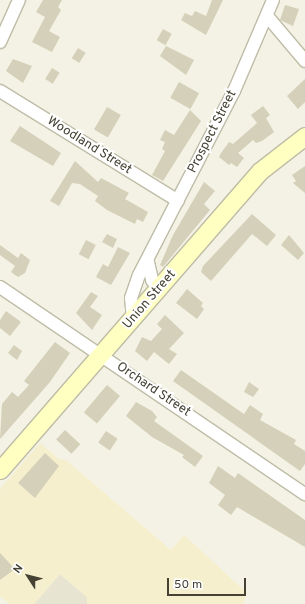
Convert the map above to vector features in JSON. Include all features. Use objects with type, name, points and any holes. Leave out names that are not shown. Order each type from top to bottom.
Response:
[{"type":"main road","name":"Union Street","points":[[0,470],[102,356],[260,171],[305,136]]},
{"type":"street","points":[[0,42],[19,0]]},
{"type":"street","name":"Prospect Street","points":[[133,320],[132,294],[267,16],[273,0]]},
{"type":"street","points":[[267,16],[305,61]]},
{"type":"street","name":"Woodland Street","points":[[0,91],[178,201]]},
{"type":"street","points":[[148,262],[152,280],[159,290]]},
{"type":"street","name":"Orchard Street","points":[[0,287],[305,494]]},
{"type":"shaded area","points":[[40,443],[59,459],[66,460],[171,550],[184,535],[247,593],[243,604],[87,604],[87,597],[60,574],[34,604],[10,604],[0,596],[0,489]]},
{"type":"shaded area","points":[[60,574],[87,597],[87,604],[34,604]]},
{"type":"building","points":[[43,0],[62,0],[58,7],[61,10],[49,31],[60,37],[52,52],[32,42],[45,17],[36,12]]},
{"type":"building","points":[[212,0],[223,0],[206,35],[181,20],[185,13],[192,16],[195,11],[206,16]]},
{"type":"building","points":[[285,5],[299,9],[293,26],[280,20]]},
{"type":"building","points":[[163,29],[172,34],[165,45],[157,40]]},
{"type":"building","points":[[166,46],[194,60],[186,75],[160,56]]},
{"type":"building","points":[[78,48],[86,53],[79,63],[72,58]]},
{"type":"building","points":[[13,59],[32,66],[23,83],[6,71]]},
{"type":"building","points":[[52,68],[60,73],[53,84],[45,79]]},
{"type":"building","points":[[305,79],[305,102],[298,109],[287,96]]},
{"type":"building","points":[[179,82],[199,93],[190,109],[170,98]]},
{"type":"building","points":[[263,106],[270,115],[266,118],[274,132],[262,141],[256,143],[253,140],[238,153],[244,158],[237,167],[231,163],[229,165],[219,157],[221,153],[229,142],[233,144],[257,123],[251,115]]},
{"type":"building","points":[[107,107],[121,115],[108,138],[94,130]]},
{"type":"building","points":[[190,110],[201,121],[163,181],[152,175],[165,151],[162,149],[165,142],[160,140],[165,130],[174,135]]},
{"type":"building","points":[[20,126],[61,153],[53,166],[10,141]]},
{"type":"building","points":[[75,161],[98,182],[101,178],[129,193],[125,199],[148,212],[143,222],[137,219],[135,224],[107,210],[95,201],[98,196],[80,184],[72,183],[59,206],[50,201]]},
{"type":"building","points":[[305,166],[305,193],[293,183],[296,181],[292,175]]},
{"type":"building","points":[[204,182],[215,191],[204,204],[210,210],[163,267],[160,265],[173,235]]},
{"type":"building","points":[[252,214],[276,235],[267,246],[252,234],[211,281],[201,272],[203,266]]},
{"type":"building","points":[[107,234],[117,239],[113,248],[102,242]]},
{"type":"building","points":[[289,235],[304,253],[298,260],[281,245]]},
{"type":"building","points":[[86,240],[96,245],[89,259],[79,254]]},
{"type":"building","points":[[0,245],[18,258],[21,253],[30,260],[25,273],[18,277],[11,272],[15,266],[0,255]]},
{"type":"building","points":[[118,247],[130,253],[111,285],[96,277],[103,264],[108,267]]},
{"type":"building","points":[[187,289],[203,303],[201,306],[204,309],[197,319],[176,303]]},
{"type":"building","points":[[91,292],[98,296],[90,307],[102,315],[92,330],[76,313]]},
{"type":"building","points":[[6,311],[21,322],[10,336],[0,328],[0,320]]},
{"type":"building","points":[[165,315],[184,333],[169,349],[177,354],[169,364],[154,352],[147,361],[135,351],[142,337],[151,341],[162,329],[157,324]]},
{"type":"building","points":[[55,342],[70,353],[50,382],[0,439],[2,404],[12,392],[18,397],[29,385],[24,381]]},
{"type":"building","points":[[14,345],[22,351],[17,360],[8,353]]},
{"type":"building","points":[[181,370],[244,414],[250,405],[263,414],[260,420],[296,440],[294,444],[305,451],[305,464],[300,471],[173,381]]},
{"type":"building","points":[[249,382],[259,389],[253,397],[244,392]]},
{"type":"building","points":[[107,385],[120,396],[97,424],[84,413]]},
{"type":"building","points":[[136,402],[152,411],[157,417],[154,421],[203,456],[195,467],[182,457],[184,455],[152,437],[126,416]]},
{"type":"building","points":[[65,430],[80,444],[71,454],[56,440]]},
{"type":"building","points":[[106,431],[118,439],[110,450],[98,443]]},
{"type":"building","points":[[45,453],[59,466],[35,498],[18,483]]},
{"type":"building","points":[[218,466],[235,478],[238,473],[305,520],[305,547],[237,507],[231,515],[218,505],[225,495],[209,483]]},
{"type":"building","points":[[0,553],[15,569],[0,580]]}]
